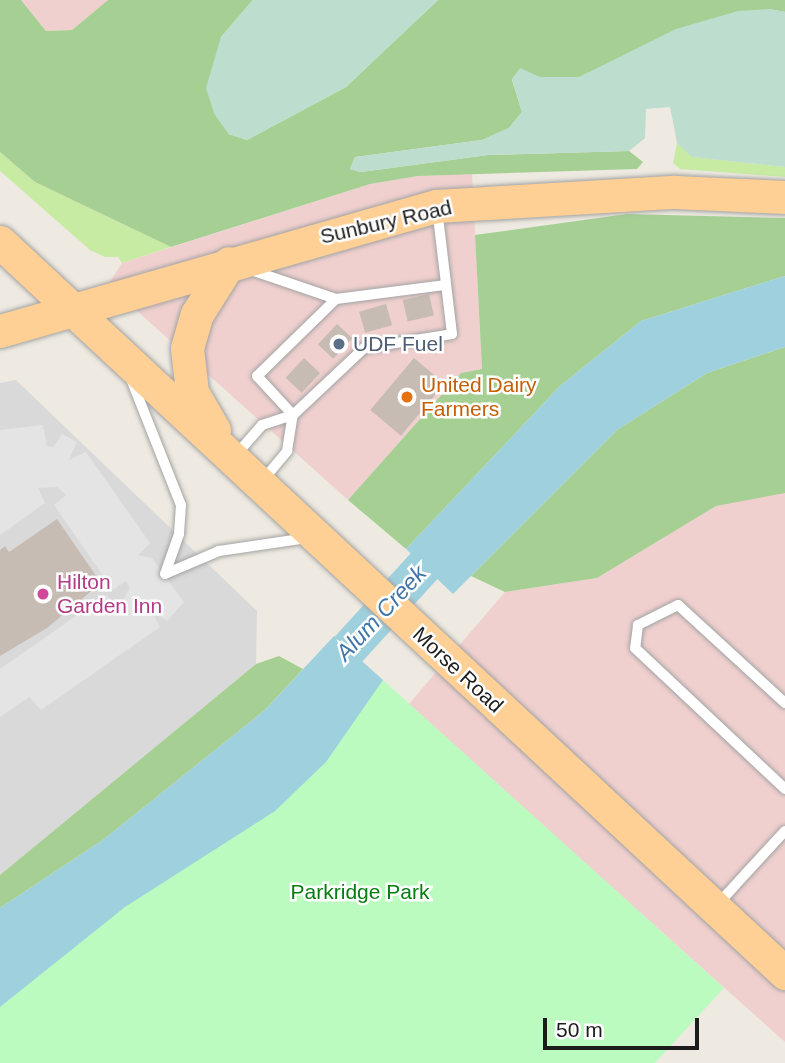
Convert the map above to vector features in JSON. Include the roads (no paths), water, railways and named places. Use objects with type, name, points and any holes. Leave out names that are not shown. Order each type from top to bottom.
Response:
[{"type":"main road","name":"Sunbury Road","points":[[0,331],[229,263],[436,206],[675,192],[785,197]]},
{"type":"main road","name":"Morse Road","points":[[0,242],[123,360],[785,973]]},
{"type":"main road","name":"Morse Road","points":[[0,258],[70,310]]},
{"type":"main road","points":[[229,263],[197,314],[187,348],[192,393],[232,459]]},
{"type":"lane","points":[[232,459],[262,425],[293,415],[364,348],[452,334],[436,206]]},
{"type":"lane","points":[[229,263],[336,299],[446,285]]},
{"type":"lane","points":[[293,415],[257,376],[336,299]]},
{"type":"lane","points":[[123,360],[181,505],[179,534],[165,574],[219,551],[315,537]]},
{"type":"lane","points":[[260,485],[287,451],[293,415]]},
{"type":"lane","points":[[785,703],[678,605],[638,625],[635,648],[785,789]]},
{"type":"lane","points":[[713,908],[785,831]]},
{"type":"water","points":[[785,276],[785,347],[707,373],[617,430],[453,594],[406,549],[560,386],[641,321]]},
{"type":"water","points":[[334,636],[383,680],[326,762],[275,811],[125,907],[0,1007],[0,908],[103,840],[265,710]]},
{"type":"waterway","name":"Alum Creek","points":[[314,686],[456,530]]},
{"type":"place","name":"UDF Fuel","points":[[339,344]]},
{"type":"place","name":"United Dairy Farmers","points":[[407,397]]},
{"type":"place","name":"Hilton Garden Inn","points":[[43,594]]},
{"type":"park label","name":"Parkridge Park","points":[[360,892]]}]
